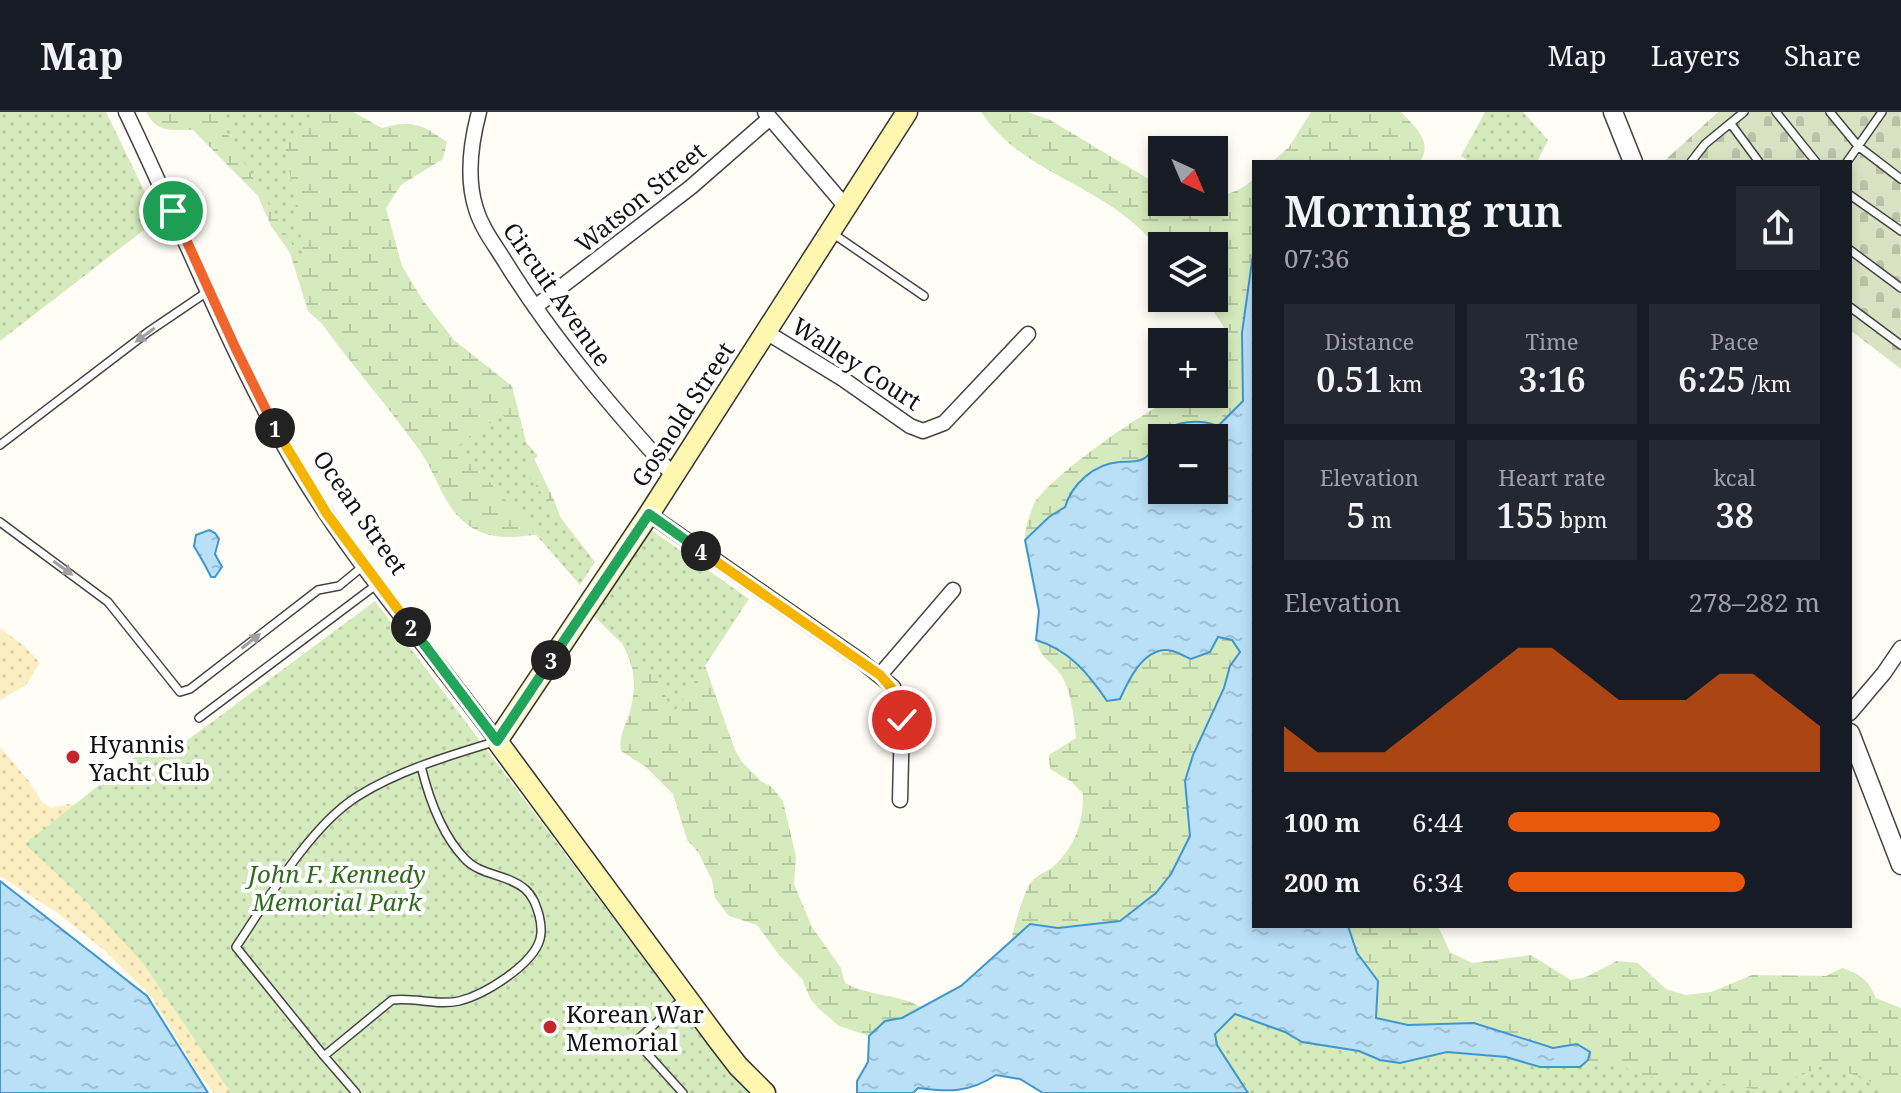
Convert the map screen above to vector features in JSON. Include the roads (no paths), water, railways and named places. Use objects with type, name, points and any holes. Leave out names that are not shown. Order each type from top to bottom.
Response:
[{"type":"main road","name":"Gosnold Street","points":[[497,741],[649,514],[907,112]]},
{"type":"main road","name":"Ocean Street","points":[[497,741],[738,1066],[765,1093]]},
{"type":"street","name":"Ocean Street","points":[[126,112],[290,456],[364,565],[497,741]]},
{"type":"street","name":"Circuit Avenue","points":[[479,112],[474,130],[471,186],[482,225],[535,307],[673,475]]},
{"type":"street","points":[[1613,112],[1632,160]]},
{"type":"street","name":"Watson Street","points":[[535,307],[691,187],[768,115]]},
{"type":"street","points":[[768,115],[846,207]]},
{"type":"street","name":"Walley Court","points":[[766,332],[843,379],[910,426],[923,431],[944,423],[1028,334]]},
{"type":"street","points":[[649,514],[893,687],[902,720],[900,800]]},
{"type":"street","points":[[880,675],[953,590]]},
{"type":"street","points":[[1852,711],[1901,648]]},
{"type":"street","points":[[1852,738],[1901,865]]},
{"type":"lane","points":[[1693,160],[1705,144],[1744,112]]},
{"type":"lane","points":[[1776,112],[1814,160]]},
{"type":"lane","points":[[1830,112],[1858,146],[1901,179]]},
{"type":"lane","points":[[1848,160],[1882,112]]},
{"type":"lane","points":[[1731,124],[1758,160]]},
{"type":"lane","points":[[1852,196],[1901,231]]},
{"type":"lane","points":[[830,232],[924,296]]},
{"type":"lane","points":[[1852,251],[1901,288]]},
{"type":"lane","points":[[0,445],[148,332],[209,290]]},
{"type":"lane","points":[[1852,308],[1901,345]]},
{"type":"lane","points":[[0,522],[103,597],[180,692],[190,689],[318,590],[339,586],[364,565]]},
{"type":"lane","points":[[199,718],[378,584]]},
{"type":"lane","points":[[356,1093],[236,947],[329,819],[367,791],[421,766],[497,741]]},
{"type":"lane","points":[[324,1056],[392,1000],[405,998],[447,1003],[486,990],[523,963],[540,939],[541,924],[533,897],[517,883],[484,872],[465,860],[437,818],[421,766]]},
{"type":"lane","points":[[683,1093],[636,1041],[686,995]]},
{"type":"water","points":[[1252,261],[1252,928],[1349,928],[1357,953],[1378,981],[1376,1018],[1408,1025],[1474,1023],[1553,1048],[1577,1044],[1590,1052],[1588,1060],[1580,1067],[1540,1067],[1506,1057],[1447,1052],[1400,1063],[1380,1060],[1359,1051],[1302,1042],[1285,1032],[1235,1014],[1215,1034],[1217,1045],[1248,1093],[1043,1093],[1020,1079],[996,1075],[958,1090],[918,1088],[913,1093],[857,1093],[857,1081],[868,1062],[869,1036],[885,1021],[902,1018],[961,986],[1030,924],[1058,928],[1120,921],[1156,893],[1171,874],[1190,836],[1185,781],[1193,755],[1224,688],[1230,666],[1240,652],[1232,640],[1218,637],[1210,652],[1191,659],[1170,650],[1158,651],[1138,667],[1120,699],[1107,701],[1093,681],[1068,656],[1036,640],[1039,611],[1025,540],[1049,517],[1065,507],[1079,483],[1093,471],[1110,464],[1143,459],[1148,455],[1148,504],[1228,504],[1228,424],[1220,424],[1243,401],[1242,333]]},
{"type":"water","points":[[209,530],[219,539],[215,554],[222,567],[215,577],[211,577],[194,546],[196,535]]},
{"type":"water","points":[[0,881],[147,996],[208,1093],[0,1093]]},
{"type":"place","name":"Hyannis Yacht Club","points":[[73,757]]},
{"type":"place","name":"Korean War Memorial","points":[[550,1027]]},
{"type":"park label","name":"John F. Kennedy Memorial Park","points":[[337,887]]}]
